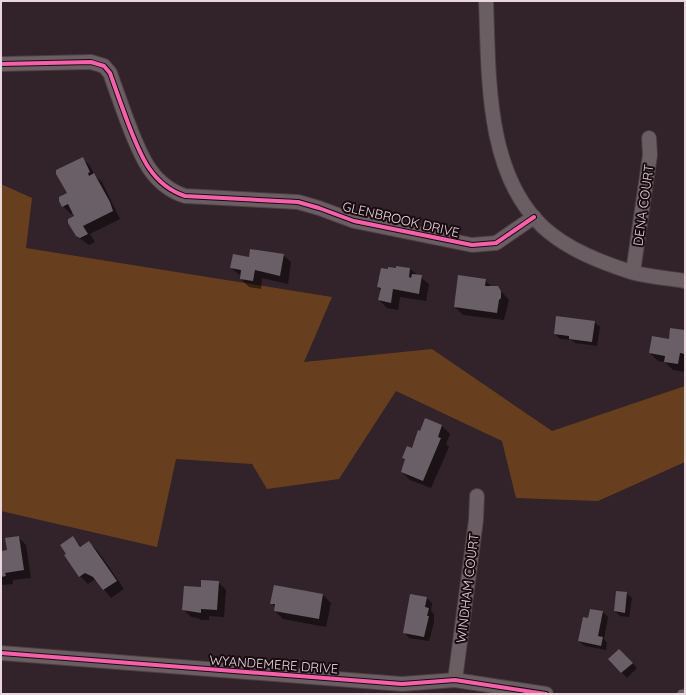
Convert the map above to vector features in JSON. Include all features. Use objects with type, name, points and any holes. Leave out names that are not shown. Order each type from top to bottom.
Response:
[{"type":"street","points":[[486,1],[490,80],[495,126],[502,158],[516,190],[534,217],[560,240],[577,250],[633,272],[685,281]]},
{"type":"street","name":"GLENBROOK DRIVE","points":[[1,64],[91,62],[104,66],[110,73],[140,156],[152,173],[164,186],[185,196],[298,202],[354,221],[472,245],[496,243],[534,217]]},
{"type":"street","name":"DENA COURT","points":[[633,272],[650,155],[650,138]]},
{"type":"street","name":"WINDHAM COURT","points":[[455,680],[475,527],[477,496]]},
{"type":"street","name":"WYANDEMERE DRIVE","points":[[1,653],[402,684],[455,680],[546,694]]},
{"type":"shaded area","points":[[1,184],[32,198],[26,248],[332,297],[304,362],[432,349],[552,431],[685,386],[685,462],[598,501],[516,498],[502,441],[396,391],[339,479],[267,489],[252,464],[176,459],[157,547],[1,511]]},
{"type":"building","points":[[83,157],[90,172],[88,173],[89,176],[94,173],[110,202],[113,211],[83,226],[88,234],[80,238],[76,236],[68,223],[68,219],[74,216],[68,204],[62,207],[59,201],[59,197],[67,193],[56,174],[56,170]]},
{"type":"building","points":[[250,249],[284,254],[280,276],[255,270],[253,281],[240,279],[241,270],[230,268],[233,254],[249,257]]},
{"type":"building","points":[[396,266],[410,268],[409,277],[411,278],[412,274],[422,275],[419,294],[393,289],[391,303],[378,300],[381,288],[377,287],[381,268],[396,268]]},
{"type":"building","points":[[458,275],[486,279],[485,286],[498,286],[501,291],[501,298],[499,300],[497,313],[454,307]]},
{"type":"building","points":[[556,316],[595,321],[592,342],[569,339],[569,336],[554,334]]},
{"type":"building","points":[[670,328],[685,330],[685,354],[680,353],[678,364],[664,362],[665,356],[649,353],[652,336],[669,339]]},
{"type":"building","points":[[425,418],[442,425],[438,437],[441,438],[423,481],[401,472],[405,459],[402,458],[407,446],[412,448],[418,430],[420,431]]},
{"type":"building","points":[[19,536],[24,570],[5,573],[6,576],[1,577],[1,551],[7,550],[5,538]]},
{"type":"building","points":[[73,536],[80,547],[89,541],[117,581],[103,590],[93,577],[85,573],[79,577],[64,555],[66,554],[60,545]]},
{"type":"building","points":[[201,580],[219,581],[217,610],[201,609],[201,613],[182,610],[184,586],[201,587]]},
{"type":"building","points":[[274,585],[323,594],[319,619],[274,611],[275,604],[270,604]]},
{"type":"building","points":[[616,591],[627,592],[625,613],[614,611]]},
{"type":"building","points":[[410,594],[427,597],[425,607],[429,608],[427,616],[429,616],[424,637],[403,633]]},
{"type":"building","points":[[590,609],[603,611],[598,636],[603,637],[601,646],[578,641],[583,617],[588,618]]},
{"type":"building","points":[[619,649],[633,663],[621,673],[608,659]]},
{"type":"building","points":[[685,689],[685,694],[676,694],[679,690]]},
{"type":"cycle path","points":[[1,64],[91,62],[104,66],[110,73],[132,135],[148,167],[163,184],[173,191],[185,196],[298,202],[354,221],[472,245],[496,243],[534,217]]},
{"type":"cycle path","points":[[1,653],[402,684],[455,680],[546,694]]}]
